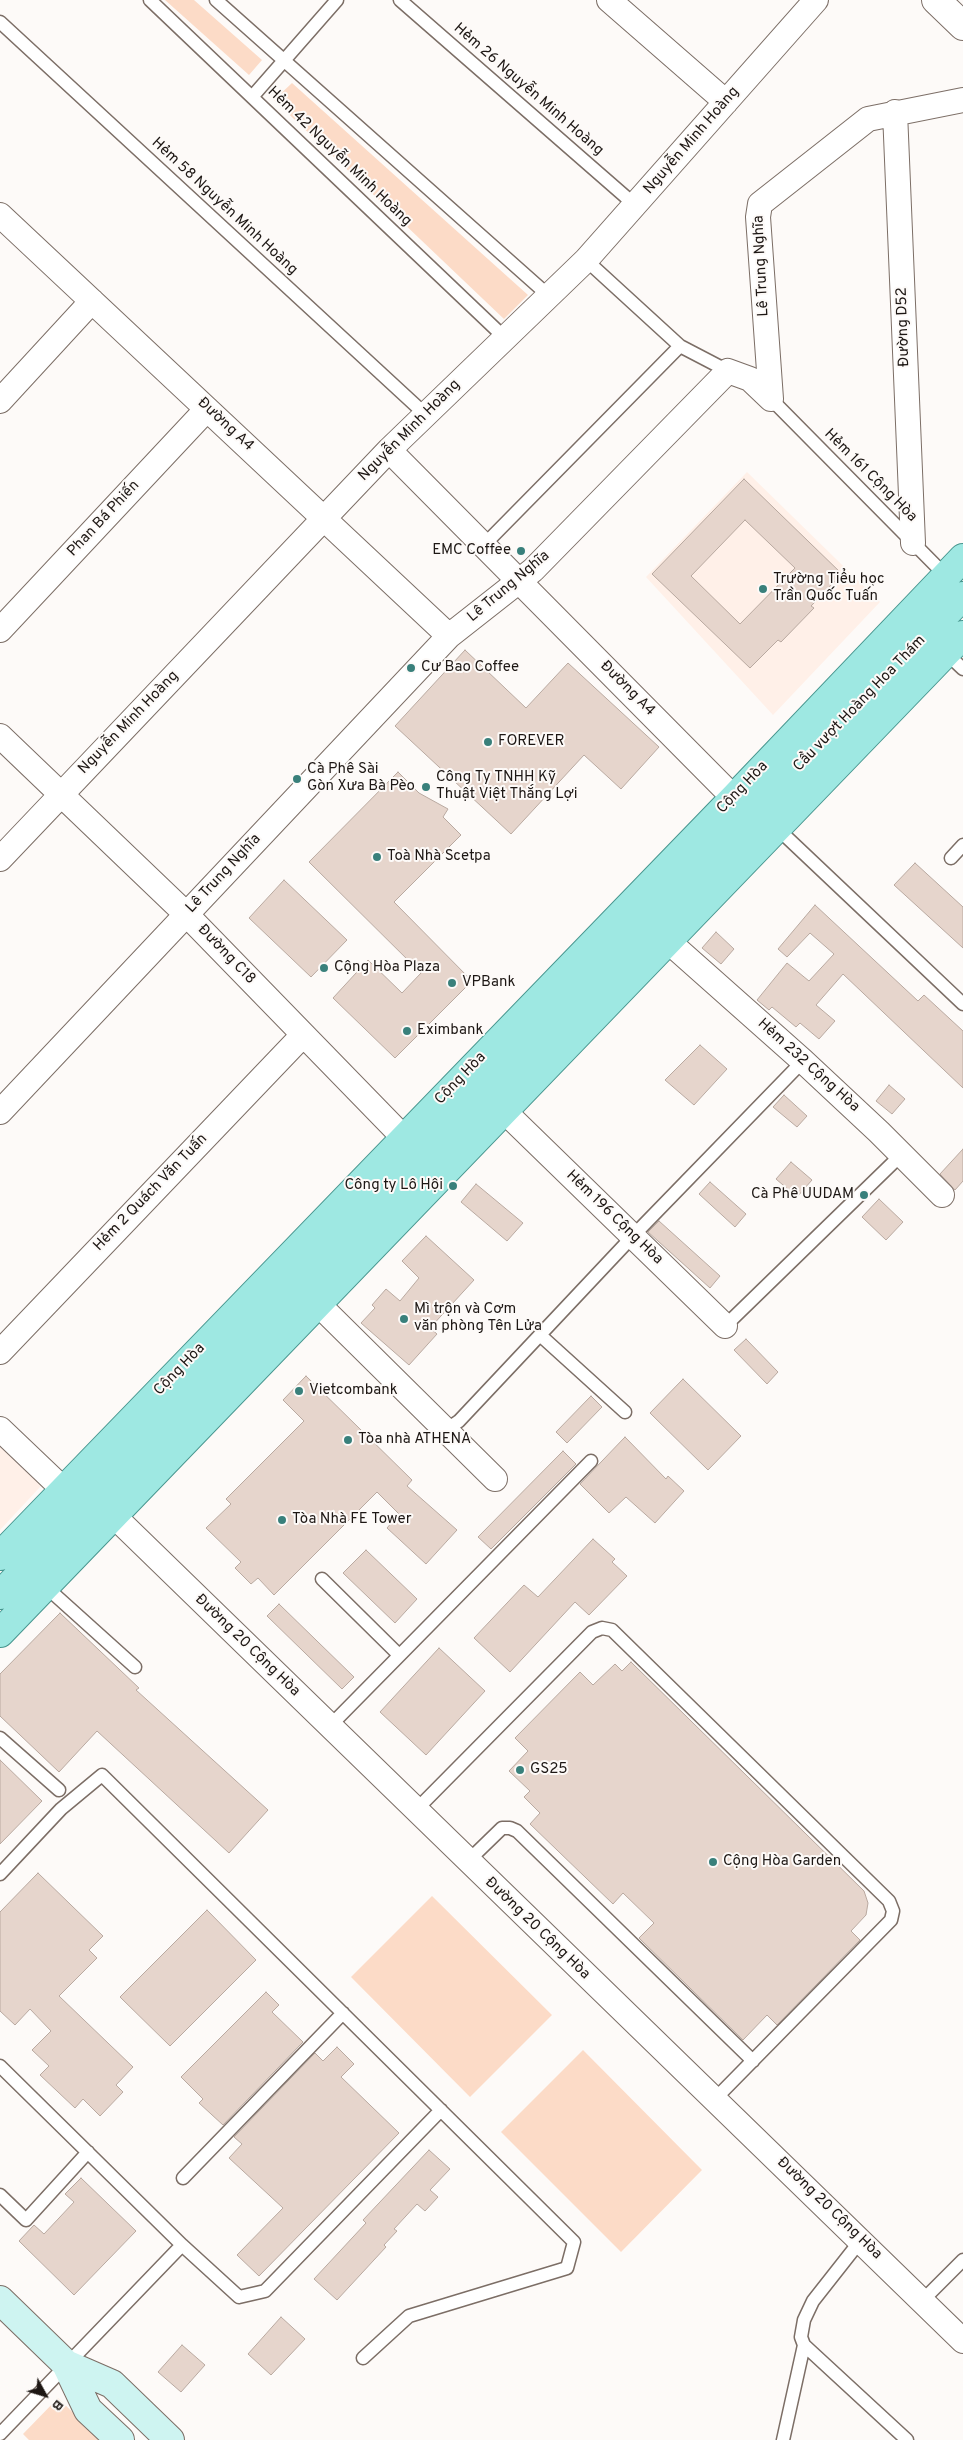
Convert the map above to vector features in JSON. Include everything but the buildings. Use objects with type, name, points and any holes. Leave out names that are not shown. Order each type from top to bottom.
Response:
[{"type":"main road","name":"Cộng Hòa","points":[[0,1556],[734,798],[954,567]]},
{"type":"main road","name":"Cầu vượt Hoàng Hoa Thám","points":[[757,811],[963,596]]},
{"type":"main road","points":[[0,1632],[503,1110],[778,829],[957,652]]},
{"type":"main road","name":"Cộng Hòa","points":[[0,1595],[757,811]]},
{"type":"main road","points":[[0,2300],[66,2364],[88,2410],[120,2440]]},
{"type":"main road","points":[[66,2364],[112,2384],[170,2440]]},
{"type":"street","points":[[608,0],[726,102]]},
{"type":"street","name":"Nguyễn Minh Hoàng","points":[[0,859],[389,450],[586,260],[816,0]]},
{"type":"street","points":[[936,0],[963,26]]},
{"type":"street","name":"Lê Trung Nghĩa","points":[[771,399],[758,218],[760,204],[861,124],[875,116],[963,100]]},
{"type":"street","name":"Đường D52","points":[[895,112],[913,543]]},
{"type":"street","name":"Đường A4","points":[[0,215],[449,636]]},
{"type":"street","points":[[0,401],[92,301]]},
{"type":"street","points":[[728,371],[750,379],[771,399]]},
{"type":"street","name":"Lê Trung Nghĩa","points":[[0,1112],[449,636],[533,570],[728,371]]},
{"type":"street","name":"Phan Bá Phiến","points":[[0,630],[207,409]]},
{"type":"street","name":"Đường A4","points":[[389,450],[734,798]]},
{"type":"street","name":"Đường C18","points":[[0,736],[186,914],[404,1138]]},
{"type":"street","name":"Hẻm 232 Cộng Hòa","points":[[669,942],[803,1061],[902,1154],[942,1195]]},
{"type":"street","name":"Hẻm 2 Quách Văn Tuấn","points":[[0,1352],[303,1035]]},
{"type":"street","name":"Hẻm 196 Cộng Hòa","points":[[503,1110],[725,1326]]},
{"type":"street","points":[[317,1303],[496,1479]]},
{"type":"street","points":[[0,1429],[64,1490]]},
{"type":"street","name":"Đường 20 Cộng Hòa","points":[[113,1515],[467,1862],[715,2099],[963,2341]]},
{"type":"lane","name":"Hẻm 42 Nguyễn Minh Hoàng","points":[[150,0],[505,338]]},
{"type":"lane","points":[[216,0],[549,296]]},
{"type":"lane","points":[[252,97],[337,0]]},
{"type":"lane","name":"Hẻm 26 Nguyễn Minh Hoàng","points":[[400,0],[635,205]]},
{"type":"lane","name":"Hẻm 58 Nguyễn Minh Hoàng","points":[[0,22],[426,415]]},
{"type":"lane","points":[[586,260],[680,346],[728,371]]},
{"type":"lane","points":[[484,545],[680,346]]},
{"type":"lane","name":"Hẻm 161 Cộng Hòa","points":[[771,399],[913,543],[954,567]]},
{"type":"lane","points":[[778,829],[962,1001]]},
{"type":"lane","points":[[951,858],[963,845]]},
{"type":"lane","points":[[446,1430],[459,1421],[632,1236],[803,1061]]},
{"type":"lane","points":[[725,1326],[902,1154]]},
{"type":"lane","points":[[540,1335],[625,1412]]},
{"type":"lane","points":[[330,1727],[591,1461]]},
{"type":"lane","points":[[322,1579],[399,1655]]},
{"type":"lane","points":[[45,1586],[135,1667]]},
{"type":"lane","points":[[415,1811],[592,1632],[602,1628],[612,1630],[889,1902],[893,1911],[891,1920],[715,2099]]},
{"type":"lane","points":[[0,1738],[60,1790]]},
{"type":"lane","points":[[0,1874],[61,1809],[102,1775],[574,2242],[567,2268],[409,2316],[363,2358]]},
{"type":"lane","points":[[467,1862],[502,1828],[510,1828],[517,1831],[752,2061]]},
{"type":"lane","points":[[183,2178],[343,2013]]},
{"type":"lane","points":[[1,2068],[182,2245],[239,2297],[265,2291],[441,2110]]},
{"type":"lane","points":[[0,2195],[26,2220],[88,2152]]},
{"type":"lane","points":[[861,2240],[813,2301],[804,2320],[801,2337],[804,2345],[907,2440]]},
{"type":"lane","points":[[0,2434],[182,2245]]},
{"type":"lane","points":[[923,2300],[963,2260]]},
{"type":"lane","points":[[784,2440],[804,2345]]},
{"type":"shaded area","points":[[165,0],[194,0],[262,60],[249,75]]},
{"type":"shaded area","points":[[292,83],[528,295],[504,319],[274,100]]},
{"type":"shaded area","name":"Trường Tiểu học Trần Quốc Tuấn","points":[[747,472],[880,602],[773,715],[646,577]]},
{"type":"shaded area","points":[[0,1447],[41,1486],[0,1530]]},
{"type":"shaded area","points":[[432,1896],[552,2015],[470,2097],[351,1977]]},
{"type":"shaded area","points":[[583,2050],[702,2170],[621,2252],[501,2132]]},
{"type":"shaded area","points":[[58,2398],[101,2440],[29,2440],[23,2434]]},
{"type":"place","name":"EMC Coffee","points":[[521,551]]},
{"type":"place","name":"Trường Tiểu học Trần Quốc Tuấn","points":[[763,589]]},
{"type":"place","name":"Cư Bao Coffee","points":[[411,668]]},
{"type":"place","name":"FOREVER","points":[[488,742]]},
{"type":"place","name":"Cà Phê Sài Gòn Xưa Bà Pèo","points":[[297,779]]},
{"type":"place","name":"Công Ty TNHH Kỹ Thuật Việt Thắng Lợi","points":[[426,787]]},
{"type":"place","name":"Toà Nhà Scetpa","points":[[377,857]]},
{"type":"place","name":"Cộng Hòa Plaza","points":[[324,968]]},
{"type":"place","name":"VPBank","points":[[452,983]]},
{"type":"place","name":"Eximbank","points":[[407,1031]]},
{"type":"place","name":"Công ty Lô Hội","points":[[453,1186]]},
{"type":"place","name":"Cà Phê UUDAM","points":[[864,1195]]},
{"type":"place","name":"Mì trộn và Cơm văn phòng Tên Lửa","points":[[404,1319]]},
{"type":"place","name":"Vietcombank","points":[[299,1391]]},
{"type":"place","name":"Tòa nhà ATHENA","points":[[348,1440]]},
{"type":"place","name":"Tòa Nhà FE Tower","points":[[282,1520]]},
{"type":"place","name":"GS25","points":[[520,1770]]},
{"type":"place","name":"Cộng Hòa Garden","points":[[713,1862]]}]
